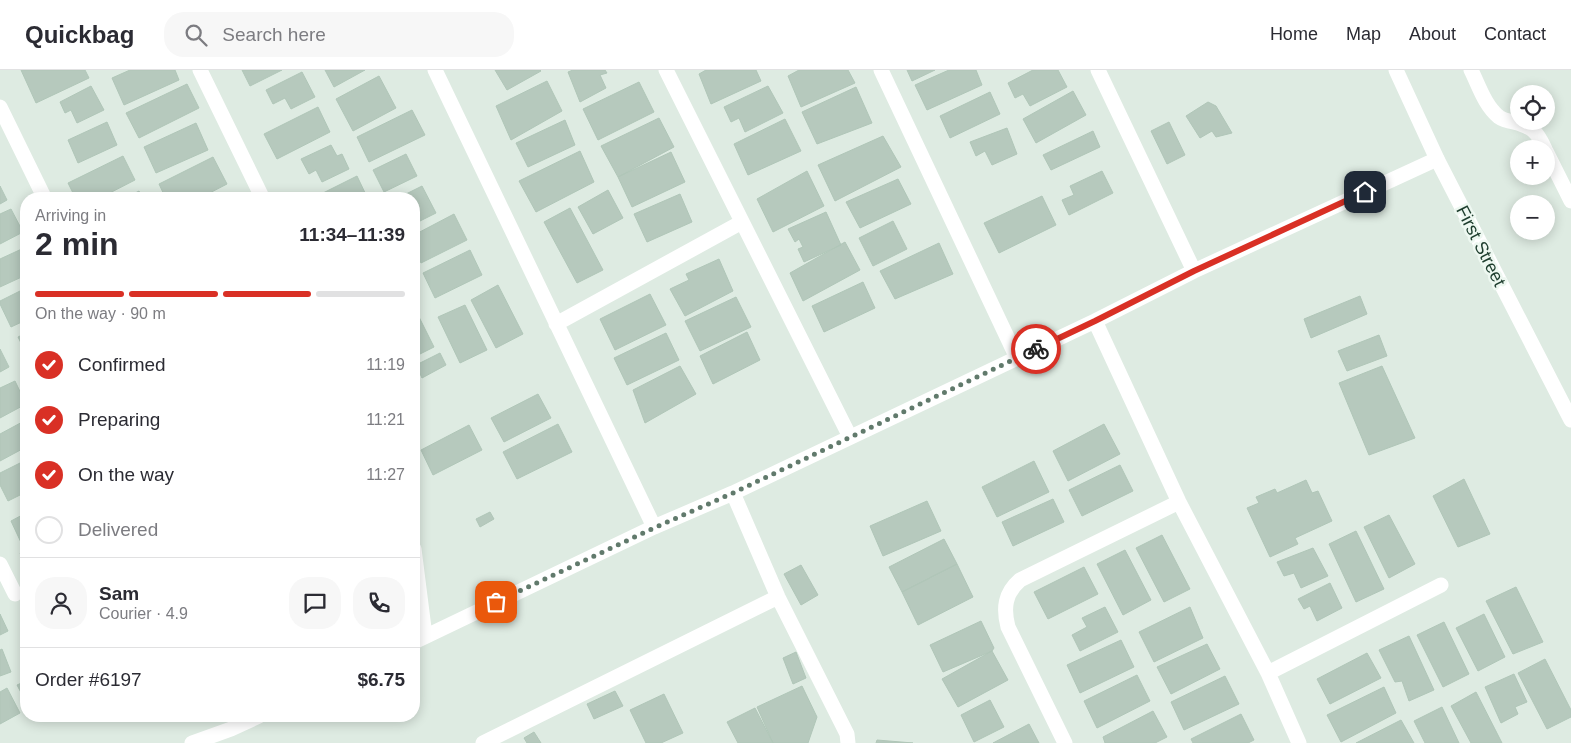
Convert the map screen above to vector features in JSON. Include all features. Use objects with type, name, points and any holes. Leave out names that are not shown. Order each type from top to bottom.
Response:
[{"type":"street","points":[[200,70],[260,192]]},
{"type":"street","points":[[435,70],[654,528]]},
{"type":"street","points":[[666,70],[850,437]]},
{"type":"street","points":[[881,70],[1017,358]]},
{"type":"street","points":[[1098,70],[1194,271]]},
{"type":"street","name":"First Street","points":[[1396,70],[1437,159],[1571,420]]},
{"type":"street","points":[[1471,70],[1491,110],[1502,119],[1528,126],[1541,140]]},
{"type":"street","points":[[0,108],[42,192]]},
{"type":"street","points":[[420,639],[1095,321],[1194,271],[1437,159]]},
{"type":"street","points":[[1555,169],[1571,202]]},
{"type":"street","points":[[556,324],[742,222]]},
{"type":"street","points":[[1095,321],[1179,502],[1268,673],[1299,743]]},
{"type":"street","points":[[733,493],[778,597],[846,734],[848,743]]},
{"type":"street","points":[[1065,743],[1008,627],[1005,607],[1010,591],[1020,580],[1179,502]]},
{"type":"street","points":[[0,564],[15,594]]},
{"type":"street","points":[[1268,673],[1441,585]]},
{"type":"street","points":[[483,743],[778,597]]},
{"type":"street","points":[[192,743],[246,722]]},
{"type":"building","points":[[21,70],[85,70],[89,78],[36,103]]},
{"type":"building","points":[[130,70],[175,70],[179,80],[124,105],[112,78]]},
{"type":"building","points":[[242,70],[282,70],[250,86]]},
{"type":"building","points":[[325,70],[365,70],[334,87]]},
{"type":"building","points":[[495,70],[540,70],[541,71],[507,90]]},
{"type":"building","points":[[573,70],[605,70],[607,73],[600,75],[606,88],[580,102],[568,72]]},
{"type":"building","points":[[706,70],[756,70],[761,81],[711,104],[699,74]]},
{"type":"building","points":[[799,70],[848,70],[855,83],[801,107],[788,76]]},
{"type":"building","points":[[907,70],[935,70],[912,81]]},
{"type":"building","points":[[949,70],[976,70],[982,85],[927,110],[915,85]]},
{"type":"building","points":[[1033,70],[1058,70],[1067,87],[1030,106],[1023,94],[1015,98],[1008,83]]},
{"type":"building","points":[[302,72],[315,97],[291,109],[285,98],[273,104],[266,90]]},
{"type":"building","points":[[379,76],[396,108],[353,131],[336,99]]},
{"type":"building","points":[[547,81],[562,111],[511,140],[496,106]]},
{"type":"building","points":[[639,82],[654,112],[598,140],[583,109]]},
{"type":"building","points":[[187,84],[199,108],[139,138],[126,113]]},
{"type":"building","points":[[91,86],[104,110],[77,123],[71,110],[65,113],[60,102]]},
{"type":"building","points":[[768,86],[783,113],[745,132],[739,118],[731,122],[724,107]]},
{"type":"building","points":[[856,87],[872,123],[817,144],[802,112]]},
{"type":"building","points":[[1073,91],[1086,115],[1036,143],[1023,119]]},
{"type":"building","points":[[990,92],[1000,114],[950,138],[940,116]]},
{"type":"building","points":[[1208,102],[1216,106],[1232,133],[1216,137],[1212,131],[1200,138],[1186,116]]},
{"type":"building","points":[[318,107],[330,132],[277,159],[264,134]]},
{"type":"building","points":[[412,110],[425,135],[369,162],[357,137]]},
{"type":"building","points":[[659,118],[674,147],[618,177],[601,146]]},
{"type":"building","points":[[785,119],[801,151],[748,175],[734,144]]},
{"type":"building","points":[[565,120],[575,145],[528,167],[516,143]]},
{"type":"building","points":[[107,122],[117,145],[78,163],[68,140]]},
{"type":"building","points":[[1169,122],[1185,155],[1167,164],[1151,131]]},
{"type":"building","points":[[196,123],[208,150],[156,173],[144,147]]},
{"type":"building","points":[[1007,128],[1017,154],[992,165],[985,151],[976,156],[970,142]]},
{"type":"building","points":[[1093,131],[1100,147],[1051,170],[1043,155]]},
{"type":"building","points":[[883,136],[901,167],[835,201],[818,165]]},
{"type":"building","points":[[331,145],[337,156],[342,154],[349,169],[322,182],[316,170],[309,174],[301,159]]},
{"type":"building","points":[[580,151],[594,182],[536,212],[519,181]]},
{"type":"building","points":[[671,152],[685,182],[632,207],[618,177]]},
{"type":"building","points":[[406,154],[417,176],[384,192],[373,170]]},
{"type":"building","points":[[123,156],[135,180],[112,192],[72,192],[68,183]]},
{"type":"building","points":[[213,157],[227,184],[212,192],[163,192],[159,184]]},
{"type":"building","points":[[807,171],[824,206],[773,232],[757,199]]},
{"type":"building","points":[[1102,171],[1113,193],[1069,215],[1062,200],[1074,195],[1070,186]]},
{"type":"building","points":[[357,176],[365,192],[325,192]]},
{"type":"building","points":[[898,179],[911,204],[860,228],[846,202]]},
{"type":"building","points":[[0,186],[7,200],[0,204]]},
{"type":"building","points":[[422,186],[436,213],[420,221],[420,192],[410,192]]},
{"type":"building","points":[[608,190],[623,218],[593,234],[578,207]]},
{"type":"building","points":[[680,194],[692,222],[647,242],[634,214]]},
{"type":"building","points":[[1042,196],[1056,225],[999,253],[984,223]]},
{"type":"building","points":[[570,208],[603,270],[577,283],[544,222]]},
{"type":"building","points":[[11,209],[20,226],[20,234],[0,244],[0,214]]},
{"type":"building","points":[[826,212],[841,245],[804,262],[798,249],[803,247],[799,239],[795,242],[788,229]]},
{"type":"building","points":[[454,214],[467,240],[421,263],[420,232]]},
{"type":"building","points":[[893,221],[907,249],[873,266],[859,238]]},
{"type":"building","points":[[845,242],[860,270],[803,301],[790,273]]},
{"type":"building","points":[[939,243],[953,274],[895,299],[880,271]]},
{"type":"building","points":[[20,250],[20,278],[0,287],[0,259]]},
{"type":"building","points":[[470,250],[482,275],[435,298],[423,273]]},
{"type":"building","points":[[719,259],[733,291],[685,316],[670,289],[689,280],[686,274]]},
{"type":"building","points":[[863,282],[875,308],[824,332],[812,306]]},
{"type":"building","points":[[498,285],[523,334],[496,348],[471,300]]},
{"type":"building","points":[[20,291],[20,323],[11,327],[0,301]]},
{"type":"building","points":[[650,294],[666,325],[615,350],[600,319]]},
{"type":"building","points":[[1360,296],[1367,314],[1311,338],[1304,319]]},
{"type":"building","points":[[736,297],[751,327],[700,351],[685,321]]},
{"type":"building","points":[[465,305],[487,350],[460,363],[438,317]]},
{"type":"building","points":[[420,319],[434,347],[420,354]]},
{"type":"building","points":[[747,332],[760,360],[713,384],[700,356]]},
{"type":"building","points":[[666,333],[679,360],[627,385],[614,358]]},
{"type":"building","points":[[1379,335],[1387,356],[1347,371],[1338,351]]},
{"type":"building","points":[[0,349],[9,367],[0,372]]},
{"type":"building","points":[[440,353],[446,365],[422,378],[420,363]]},
{"type":"building","points":[[680,366],[696,394],[645,423],[633,390]]},
{"type":"building","points":[[1382,366],[1415,438],[1369,455],[1339,383]]},
{"type":"building","points":[[15,381],[20,391],[20,407],[0,418],[0,388]]},
{"type":"building","points":[[538,394],[551,418],[504,442],[491,418]]},
{"type":"building","points":[[20,423],[20,450],[0,461],[0,434]]},
{"type":"building","points":[[558,424],[572,452],[517,479],[503,452]]},
{"type":"building","points":[[1104,424],[1120,454],[1068,481],[1053,451]]},
{"type":"building","points":[[469,425],[482,450],[433,475],[421,450]]},
{"type":"building","points":[[1034,461],[1049,492],[997,517],[982,487]]},
{"type":"building","points":[[20,463],[20,495],[8,501],[0,485],[0,473]]},
{"type":"building","points":[[1120,465],[1133,491],[1082,516],[1069,490]]},
{"type":"building","points":[[1464,479],[1490,534],[1458,547],[1433,496]]},
{"type":"building","points":[[1306,480],[1312,493],[1318,491],[1332,521],[1295,538],[1298,544],[1270,557],[1247,508],[1259,503],[1256,497],[1275,489],[1277,493]]},
{"type":"building","points":[[1053,499],[1064,522],[1013,546],[1002,522]]},
{"type":"building","points":[[927,501],[941,531],[883,556],[870,526]]},
{"type":"building","points":[[490,512],[494,519],[480,527],[476,519]]},
{"type":"building","points":[[1389,515],[1415,564],[1389,578],[1364,527]]},
{"type":"building","points":[[20,516],[20,540],[11,521]]},
{"type":"building","points":[[1356,531],[1384,589],[1356,602],[1329,544]]},
{"type":"building","points":[[1162,535],[1190,589],[1164,602],[1136,548]]},
{"type":"building","points":[[944,539],[957,564],[902,592],[889,567]]},
{"type":"building","points":[[1313,548],[1328,576],[1301,588],[1294,573],[1284,576],[1277,562]]},
{"type":"building","points":[[1125,550],[1151,600],[1123,615],[1097,564]]},
{"type":"building","points":[[957,564],[973,597],[918,625],[902,592]]},
{"type":"building","points":[[801,565],[818,595],[801,605],[784,574]]},
{"type":"building","points":[[1084,567],[1098,594],[1048,619],[1034,592]]},
{"type":"building","points":[[1330,583],[1342,608],[1317,621],[1310,606],[1304,609],[1298,599]]},
{"type":"building","points":[[1516,587],[1543,642],[1513,654],[1486,601]]},
{"type":"building","points":[[1105,607],[1118,632],[1080,651],[1072,635],[1087,627],[1082,618]]},
{"type":"building","points":[[1190,607],[1203,638],[1154,662],[1139,632]]},
{"type":"building","points":[[0,614],[8,631],[0,635]]},
{"type":"building","points":[[1484,614],[1505,657],[1478,671],[1456,628]]},
{"type":"building","points":[[981,621],[994,648],[992,651],[943,672],[930,645]]},
{"type":"building","points":[[1444,622],[1469,674],[1443,687],[1417,635]]},
{"type":"building","points":[[1409,636],[1434,690],[1409,701],[1402,681],[1395,682],[1379,650]]},
{"type":"building","points":[[1121,640],[1134,667],[1080,693],[1067,665]]},
{"type":"building","points":[[1207,644],[1220,669],[1171,694],[1157,667]]},
{"type":"building","points":[[2,649],[11,672],[0,676],[0,650]]},
{"type":"building","points":[[992,651],[1008,680],[958,707],[942,679]]},
{"type":"building","points":[[796,652],[806,678],[793,684],[783,658]]},
{"type":"building","points":[[1367,653],[1381,678],[1330,704],[1317,679]]},
{"type":"building","points":[[1545,659],[1571,710],[1571,717],[1547,729],[1518,673]]},
{"type":"building","points":[[1514,674],[1527,702],[1515,707],[1518,714],[1501,723],[1485,687]]},
{"type":"building","points":[[1137,675],[1150,701],[1097,728],[1084,701]]},
{"type":"building","points":[[1225,676],[1239,704],[1184,730],[1171,702]]},
{"type":"building","points":[[802,686],[817,717],[808,743],[773,743],[757,707]]},
{"type":"building","points":[[1384,687],[1396,713],[1341,742],[1327,715]]},
{"type":"building","points":[[7,688],[20,713],[0,724],[0,692]]},
{"type":"building","points":[[615,691],[623,706],[594,719],[587,704]]},
{"type":"building","points":[[1476,692],[1502,743],[1471,743],[1451,706]]},
{"type":"building","points":[[664,694],[683,733],[661,743],[646,743],[630,710]]},
{"type":"building","points":[[990,700],[1004,727],[974,742],[961,715]]},
{"type":"building","points":[[1442,707],[1459,743],[1425,743],[1414,721]]},
{"type":"building","points":[[755,708],[773,743],[738,743],[727,722]]},
{"type":"building","points":[[1153,711],[1167,737],[1155,743],[1105,743],[1103,737]]},
{"type":"building","points":[[1241,714],[1254,740],[1248,743],[1193,743],[1191,739]]},
{"type":"building","points":[[1401,720],[1414,743],[1356,743]]},
{"type":"building","points":[[1029,724],[1039,743],[993,743]]},
{"type":"building","points":[[534,732],[541,743],[527,743],[524,738]]},
{"type":"building","points":[[877,740],[913,743],[876,743]]},
{"type":"way so far","points":[[496,602],[733,493],[1036,349]]},
{"type":"route","points":[[1036,349],[1194,271],[1365,192]]}]
